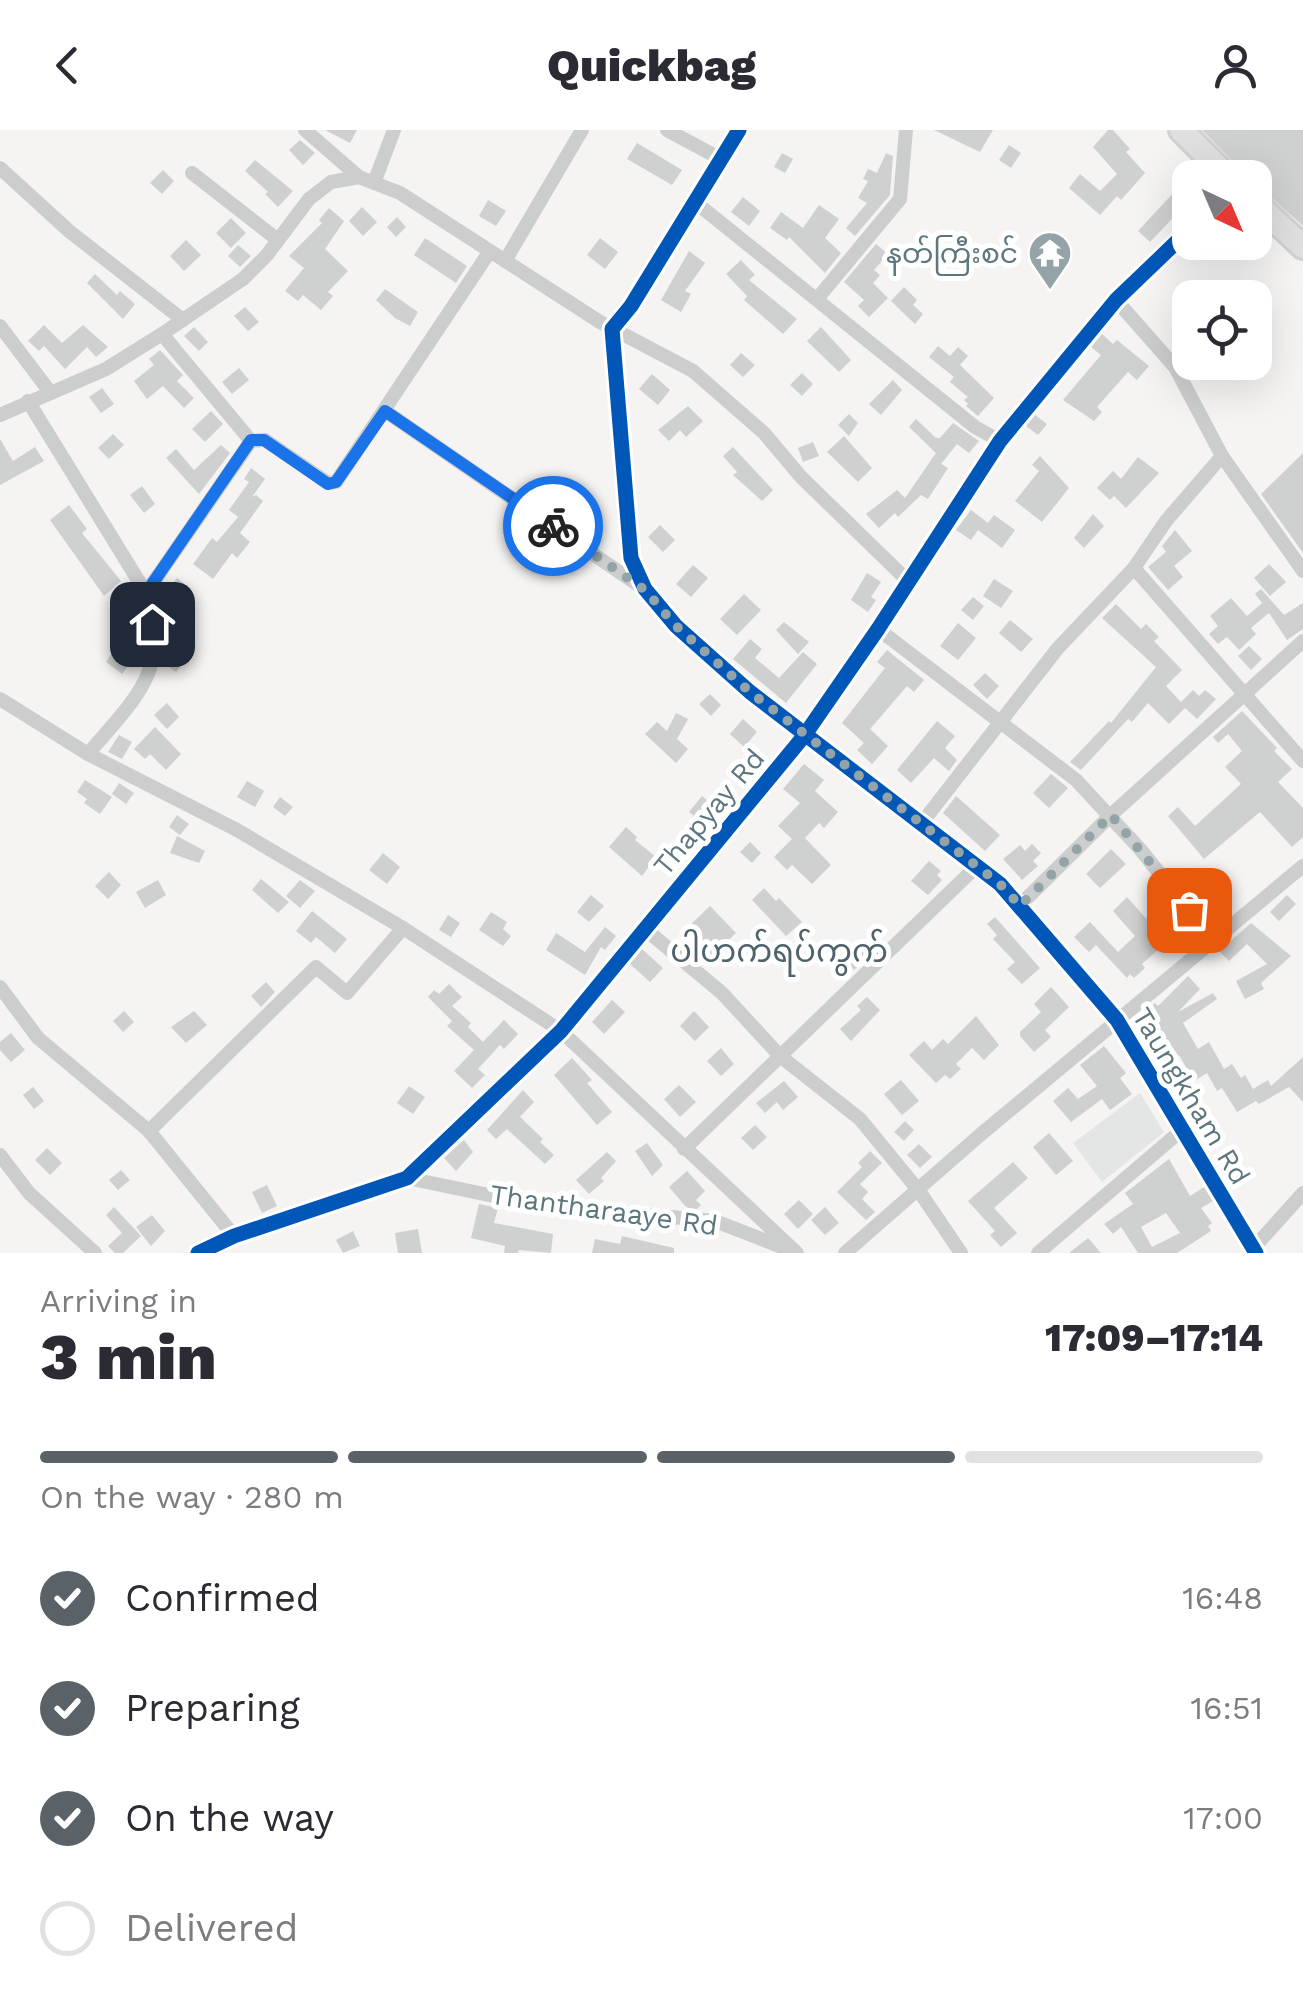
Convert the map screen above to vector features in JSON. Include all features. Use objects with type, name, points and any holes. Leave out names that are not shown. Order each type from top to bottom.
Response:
[{"type":"highway","points":[[1181,130],[1211,160]]},
{"type":"highway","points":[[1272,218],[1303,247]]},
{"type":"street","points":[[306,130],[366,180],[400,193],[612,329],[692,371],[764,433],[866,543],[907,580]]},
{"type":"street","points":[[366,180],[394,130]]},
{"type":"street","points":[[505,261],[582,130]]},
{"type":"street","points":[[667,130],[721,159]]},
{"type":"street","points":[[645,590],[630,558],[612,329],[631,306],[739,130]]},
{"type":"street","points":[[816,299],[900,199],[906,130]]},
{"type":"street","points":[[0,168],[69,231],[183,320]]},
{"type":"street","points":[[192,173],[278,240]]},
{"type":"street","points":[[0,415],[106,369],[162,334],[243,279],[309,199],[331,182],[366,180]]},
{"type":"street","points":[[695,202],[975,426],[1000,441]]},
{"type":"street","name":"Thapyay Rd","points":[[198,1253],[234,1236],[407,1178],[561,1031],[804,736],[1000,441],[1116,300],[1172,246]]},
{"type":"street","points":[[162,334],[251,440],[264,440],[328,484],[336,482],[490,251]]},
{"type":"street","points":[[1116,300],[1174,368],[1222,456],[1303,570]]},
{"type":"street","points":[[0,326],[50,392]]},
{"type":"street","points":[[28,401],[146,593],[153,657],[141,686],[88,754]]},
{"type":"street","points":[[385,411],[645,590]]},
{"type":"street","points":[[146,593],[251,440]]},
{"type":"street","points":[[921,824],[1058,648],[1134,568],[1166,520],[1222,456]]},
{"type":"street","points":[[1134,568],[1303,762]]},
{"type":"street","name":"Taungkham Rd","points":[[645,590],[676,626],[804,736],[1000,884],[1118,1020],[1253,1252]]},
{"type":"street","points":[[878,629],[1076,780],[1111,815],[1214,940]]},
{"type":"street","points":[[1020,906],[1111,815],[1303,641]]},
{"type":"street","points":[[0,699],[88,754],[237,830],[403,928],[561,1031],[797,1253]]},
{"type":"street","points":[[684,1149],[977,866]]},
{"type":"street","points":[[846,1253],[980,1135],[1303,866]]},
{"type":"street","points":[[148,1131],[316,968],[348,993],[403,928]]},
{"type":"street","points":[[645,929],[722,993],[780,1056],[860,1118],[919,1190],[962,1253]]},
{"type":"street","points":[[0,987],[38,1038],[148,1131],[234,1236]]},
{"type":"street","points":[[1038,1253],[1183,1129]]},
{"type":"street","points":[[0,1155],[29,1193],[95,1253]]},
{"type":"street","name":"Thantharaaye Rd","points":[[407,1178],[537,1205],[716,1221],[797,1253]]},
{"type":"street","points":[[1253,1252],[1303,1193]]},
{"type":"shaded area","points":[[1140,1093],[1164,1132],[1102,1182],[1073,1143]]},
{"type":"building","points":[[325,130],[357,130],[350,143]]},
{"type":"building","points":[[934,130],[993,130],[980,152]]},
{"type":"building","points":[[1108,130],[1113,130],[1130,149],[1126,152],[1145,173],[1121,200],[1117,196],[1100,215],[1069,188],[1080,174],[1100,191],[1117,174],[1093,147]]},
{"type":"building","points":[[1202,130],[1303,130],[1303,226],[1272,198],[1272,160],[1231,160]]},
{"type":"building","points":[[300,140],[315,153],[303,165],[289,150]]},
{"type":"building","points":[[637,143],[682,170],[672,185],[627,159]]},
{"type":"building","points":[[1009,145],[1021,153],[1011,168],[999,160]]},
{"type":"building","points":[[782,153],[793,159],[785,173],[774,167]]},
{"type":"building","points":[[886,153],[893,156],[890,195],[855,236],[846,228],[867,203],[858,198],[868,181],[863,179],[868,169],[877,173]]},
{"type":"building","points":[[255,160],[293,191],[278,207],[245,171]]},
{"type":"building","points":[[163,170],[174,181],[162,194],[150,183]]},
{"type":"building","points":[[1172,194],[1172,219],[1150,242],[1138,231]]},
{"type":"building","points":[[743,197],[760,211],[749,226],[731,212]]},
{"type":"building","points":[[488,200],[506,211],[496,226],[479,216]]},
{"type":"building","points":[[819,205],[839,219],[825,238],[841,253],[825,273],[789,237],[787,240],[770,228],[781,212],[803,228]]},
{"type":"building","points":[[362,207],[377,222],[363,236],[349,221]]},
{"type":"building","points":[[329,208],[344,221],[325,249],[348,271],[328,292],[333,296],[321,310],[303,295],[298,301],[285,291],[304,268],[289,256],[322,223],[319,220]]},
{"type":"building","points":[[397,217],[406,227],[396,237],[387,227]]},
{"type":"building","points":[[231,218],[246,233],[231,248],[216,233]]},
{"type":"building","points":[[425,238],[467,266],[456,283],[414,255]]},
{"type":"building","points":[[600,238],[618,252],[605,269],[587,255]]},
{"type":"building","points":[[186,240],[201,255],[184,271],[170,256]]},
{"type":"building","points":[[876,244],[888,254],[874,270],[880,275],[873,283],[888,298],[869,317],[858,306],[864,300],[844,282]]},
{"type":"building","points":[[238,245],[251,256],[240,267],[228,256]]},
{"type":"building","points":[[689,251],[705,263],[685,291],[691,294],[681,312],[661,300]]},
{"type":"building","points":[[741,260],[755,275],[749,280],[797,319],[783,334],[744,300],[747,296],[726,274]]},
{"type":"building","points":[[95,274],[117,295],[120,291],[135,304],[123,319],[87,283]]},
{"type":"building","points":[[904,287],[917,300],[913,305],[923,314],[915,324],[891,301]]},
{"type":"building","points":[[385,289],[418,312],[410,326],[376,300]]},
{"type":"building","points":[[245,307],[259,322],[248,331],[234,316]]},
{"type":"building","points":[[44,325],[62,343],[83,325],[108,347],[96,357],[87,347],[65,369],[44,346],[39,351],[28,341]]},
{"type":"building","points":[[194,327],[208,342],[199,351],[184,336]]},
{"type":"building","points":[[821,327],[851,360],[839,372],[807,341]]},
{"type":"building","points":[[1102,334],[1113,344],[1117,340],[1149,366],[1137,380],[1128,372],[1097,407],[1102,412],[1094,421],[1063,400],[1101,355],[1091,347]]},
{"type":"building","points":[[938,346],[950,356],[958,347],[968,356],[960,365],[994,398],[978,416],[966,406],[964,400],[968,397],[950,382],[954,377],[929,357]]},
{"type":"building","points":[[160,350],[183,375],[177,381],[194,398],[184,408],[163,386],[147,399],[134,381],[154,365],[149,359]]},
{"type":"building","points":[[741,353],[755,365],[743,377],[730,365]]},
{"type":"building","points":[[239,368],[249,380],[232,394],[222,382]]},
{"type":"building","points":[[802,373],[813,384],[802,396],[790,385]]},
{"type":"building","points":[[652,374],[670,390],[658,405],[639,389]]},
{"type":"building","points":[[893,380],[902,390],[881,415],[869,404]]},
{"type":"building","points":[[102,388],[114,404],[101,413],[89,397]]},
{"type":"building","points":[[688,406],[703,421],[686,437],[680,430],[669,441],[658,430]]},
{"type":"building","points":[[211,411],[223,424],[205,442],[192,429]]},
{"type":"building","points":[[849,414],[858,423],[849,436],[838,425]]},
{"type":"building","points":[[1035,415],[1047,424],[1038,435],[1026,426]]},
{"type":"building","points":[[916,419],[936,438],[953,423],[979,441],[969,453],[957,444],[941,464],[948,468],[928,499],[921,495],[898,517],[895,513],[879,528],[866,514],[897,490],[905,498],[936,453],[909,427]]},
{"type":"building","points":[[113,434],[124,445],[109,459],[98,448]]},
{"type":"building","points":[[844,436],[872,468],[858,482],[827,452]]},
{"type":"building","points":[[0,439],[13,461],[35,447],[44,461],[0,485]]},
{"type":"building","points":[[813,442],[819,456],[803,462],[798,448]]},
{"type":"building","points":[[221,445],[230,453],[199,494],[166,458],[176,449],[194,470]]},
{"type":"building","points":[[733,447],[773,490],[762,501],[733,475],[737,472],[723,456]]},
{"type":"building","points":[[1303,453],[1303,553],[1261,494]]},
{"type":"building","points":[[1040,456],[1069,488],[1042,522],[1015,501],[1039,471],[1032,465]]},
{"type":"building","points":[[1138,457],[1159,473],[1126,508],[1114,496],[1110,500],[1097,488],[1113,471],[1121,479]]},
{"type":"building","points":[[251,468],[265,479],[252,497],[256,495],[263,501],[240,533],[250,542],[237,558],[232,553],[213,579],[193,564],[212,538],[217,542],[238,517],[229,510],[249,482],[244,479]]},
{"type":"building","points":[[142,486],[155,504],[144,513],[130,495]]},
{"type":"building","points":[[69,505],[87,529],[82,533],[121,581],[104,596],[50,520]]},
{"type":"building","points":[[971,510],[988,523],[994,515],[1015,530],[1002,548],[978,530],[971,540],[956,530]]},
{"type":"building","points":[[1093,514],[1104,526],[1084,548],[1074,538]]},
{"type":"building","points":[[660,525],[675,540],[663,552],[648,537]]},
{"type":"building","points":[[1175,530],[1192,551],[1174,566],[1183,577],[1168,590],[1148,567],[1166,552],[1162,546]]},
{"type":"building","points":[[1269,564],[1286,582],[1270,596],[1254,578]]},
{"type":"building","points":[[693,565],[708,578],[691,597],[676,584]]},
{"type":"building","points":[[867,573],[881,582],[871,597],[876,600],[868,612],[851,600]]},
{"type":"building","points":[[177,578],[191,589],[179,605],[165,594]]},
{"type":"building","points":[[994,579],[1013,591],[1001,608],[983,596]]},
{"type":"building","points":[[1261,589],[1284,615],[1303,603],[1303,629],[1287,640],[1269,613],[1251,628],[1256,634],[1239,650],[1227,637],[1218,644],[1209,634],[1218,626],[1210,616],[1231,598],[1247,616],[1262,603],[1255,594]]},
{"type":"building","points":[[744,594],[761,610],[737,635],[720,619]]},
{"type":"building","points":[[973,597],[984,606],[973,620],[961,610]]},
{"type":"building","points":[[1116,604],[1141,629],[1146,624],[1159,637],[1154,641],[1182,670],[1166,686],[1181,702],[1193,690],[1199,696],[1205,690],[1216,699],[1197,719],[1185,708],[1169,724],[1148,703],[1081,770],[1070,762],[1111,723],[1156,667],[1102,618]]},
{"type":"building","points":[[1010,620],[1033,639],[1021,652],[999,633]]},
{"type":"building","points":[[784,622],[809,642],[798,654],[776,630]]},
{"type":"building","points":[[958,623],[976,638],[958,660],[940,646]]},
{"type":"building","points":[[750,639],[762,649],[755,658],[779,678],[803,652],[817,664],[786,703],[733,659]]},
{"type":"building","points":[[119,643],[136,656],[122,674],[106,662]]},
{"type":"building","points":[[1249,646],[1262,659],[1251,670],[1238,656]]},
{"type":"building","points":[[175,650],[187,658],[176,672],[164,664]]},
{"type":"building","points":[[887,650],[924,680],[914,692],[907,686],[870,729],[888,746],[872,764],[857,750],[864,743],[842,723],[885,668],[877,662]]},
{"type":"building","points":[[985,673],[999,686],[987,699],[973,685]]},
{"type":"building","points":[[710,694],[721,705],[711,716],[699,704]]},
{"type":"building","points":[[167,703],[179,717],[167,729],[154,715]]},
{"type":"building","points":[[1242,711],[1292,769],[1278,782],[1303,808],[1303,837],[1292,847],[1260,812],[1204,859],[1168,816],[1178,807],[1195,826],[1241,784],[1225,767],[1242,751],[1228,734],[1218,743],[1213,737]]},
{"type":"building","points":[[676,713],[688,719],[677,739],[688,749],[676,763],[645,734],[657,722],[667,731]]},
{"type":"building","points":[[743,719],[757,732],[744,747],[730,734]]},
{"type":"building","points":[[937,721],[955,736],[945,748],[957,760],[949,771],[934,758],[911,783],[897,770]]},
{"type":"building","points":[[155,727],[181,754],[166,770],[150,754],[145,759],[134,749]]},
{"type":"building","points":[[119,735],[132,742],[122,759],[108,752]]},
{"type":"building","points":[[804,764],[824,780],[815,791],[838,812],[824,828],[819,823],[805,838],[831,865],[812,884],[792,865],[787,870],[774,857],[792,839],[778,826],[800,803],[783,789]]},
{"type":"building","points":[[1051,774],[1068,788],[1049,808],[1033,793]]},
{"type":"building","points":[[85,780],[112,797],[100,814],[84,803],[87,799],[77,792]]},
{"type":"building","points":[[247,781],[264,791],[255,807],[237,797]]},
{"type":"building","points":[[119,783],[134,793],[126,804],[112,794]]},
{"type":"building","points":[[702,796],[714,806],[701,821],[689,812]]},
{"type":"building","points":[[956,796],[1000,835],[985,851],[943,813]]},
{"type":"building","points":[[280,797],[293,807],[285,816],[273,807]]},
{"type":"building","points":[[177,815],[189,824],[180,835],[169,827]]},
{"type":"building","points":[[626,827],[656,857],[642,876],[609,847]]},
{"type":"building","points":[[177,836],[205,851],[199,863],[170,853]]},
{"type":"building","points":[[750,842],[761,853],[752,863],[740,852]]},
{"type":"building","points":[[1032,844],[1041,853],[1033,861],[1038,866],[1022,880],[1003,859],[1020,845],[1025,851]]},
{"type":"building","points":[[1111,849],[1126,864],[1100,888],[1086,874]]},
{"type":"building","points":[[383,853],[400,867],[387,884],[369,870]]},
{"type":"building","points":[[929,861],[941,871],[937,875],[942,880],[928,895],[911,881]]},
{"type":"building","points":[[109,872],[121,885],[108,899],[95,886]]},
{"type":"building","points":[[261,879],[289,902],[278,913],[252,890]]},
{"type":"building","points":[[158,880],[166,895],[145,908],[136,892]]},
{"type":"building","points":[[300,880],[315,891],[300,908],[286,896]]},
{"type":"building","points":[[764,888],[802,922],[786,936],[752,900]]},
{"type":"building","points":[[591,895],[604,906],[589,922],[577,912]]},
{"type":"building","points":[[1287,895],[1296,904],[1279,921],[1270,912]]},
{"type":"building","points":[[1127,897],[1167,942],[1142,964],[1145,968],[1134,978],[1130,974],[1127,978],[1096,945],[1089,952],[1074,937],[1090,922],[1118,952],[1135,936],[1113,911]]},
{"type":"building","points":[[710,906],[736,933],[711,957],[685,930]]},
{"type":"building","points":[[312,911],[347,939],[335,953],[316,937],[311,943],[296,931]]},
{"type":"building","points":[[491,912],[507,922],[503,929],[511,936],[503,946],[479,930]]},
{"type":"building","points":[[448,915],[460,923],[451,937],[439,930]]},
{"type":"building","points":[[995,917],[1040,968],[1022,984],[1007,969],[1015,962],[993,939],[997,935],[987,924]]},
{"type":"building","points":[[1251,923],[1291,956],[1261,983],[1264,989],[1245,999],[1236,981],[1267,964],[1247,944],[1229,961],[1219,951]]},
{"type":"building","points":[[605,927],[616,936],[605,950],[601,947],[585,975],[546,950],[556,933],[585,952]]},
{"type":"building","points":[[855,943],[868,956],[854,970],[841,957]]},
{"type":"building","points":[[642,949],[663,968],[650,982],[630,964]]},
{"type":"building","points":[[1188,976],[1200,989],[1178,1012],[1213,993],[1217,999],[1183,1023],[1198,1049],[1209,1042],[1224,1069],[1232,1064],[1253,1089],[1268,1080],[1271,1086],[1303,1057],[1303,1102],[1289,1087],[1237,1112],[1222,1088],[1217,1091],[1207,1073],[1194,1081],[1179,1055],[1171,1059],[1156,1030],[1152,1033],[1138,1018],[1155,1003],[1158,1006]]},
{"type":"building","points":[[266,982],[275,992],[261,1007],[251,996]]},
{"type":"building","points":[[449,984],[462,997],[452,1006],[471,1023],[468,1027],[483,1042],[504,1020],[518,1034],[504,1049],[500,1045],[478,1069],[485,1075],[472,1088],[454,1071],[474,1050],[447,1026],[452,1021],[428,997],[434,990],[439,994]]},
{"type":"building","points":[[1051,987],[1069,1007],[1045,1030],[1051,1037],[1034,1052],[1020,1032],[1041,1012],[1034,1004]]},
{"type":"building","points":[[867,997],[880,1010],[851,1041],[840,1029],[861,1010],[857,1006]]},
{"type":"building","points":[[612,1000],[625,1012],[604,1034],[592,1022]]},
{"type":"building","points":[[124,1011],[134,1022],[123,1032],[113,1021]]},
{"type":"building","points":[[194,1011],[207,1025],[186,1043],[171,1027]]},
{"type":"building","points":[[694,1011],[709,1027],[695,1041],[680,1026]]},
{"type":"building","points":[[976,1016],[999,1045],[984,1060],[972,1048],[956,1064],[961,1069],[950,1079],[945,1075],[936,1083],[909,1055],[924,1041],[932,1050],[943,1039],[948,1044]]},
{"type":"building","points":[[11,1033],[25,1050],[11,1062],[0,1050],[0,1042]]},
{"type":"building","points":[[1104,1046],[1126,1073],[1120,1078],[1132,1094],[1110,1110],[1102,1099],[1071,1122],[1053,1101],[1068,1088],[1078,1099],[1097,1086],[1080,1065]]},
{"type":"building","points":[[721,1048],[734,1064],[721,1076],[707,1061]]},
{"type":"building","points":[[572,1058],[612,1112],[597,1125],[554,1075]]},
{"type":"building","points":[[901,1080],[919,1101],[902,1115],[884,1094]]},
{"type":"building","points":[[784,1081],[798,1097],[783,1110],[777,1102],[765,1113],[756,1103]]},
{"type":"building","points":[[679,1085],[696,1102],[680,1117],[664,1099]]},
{"type":"building","points":[[409,1086],[425,1097],[413,1114],[397,1103]]},
{"type":"building","points":[[33,1087],[44,1101],[34,1109],[23,1095]]},
{"type":"building","points":[[523,1090],[534,1102],[520,1117],[554,1155],[545,1164],[507,1129],[496,1139],[487,1130]]},
{"type":"building","points":[[905,1121],[914,1130],[904,1141],[894,1132]]},
{"type":"building","points":[[755,1125],[767,1137],[753,1150],[741,1138]]},
{"type":"building","points":[[1049,1133],[1073,1161],[1056,1175],[1033,1147]]},
{"type":"building","points":[[464,1140],[473,1152],[456,1171],[444,1158]]},
{"type":"building","points":[[647,1143],[663,1165],[652,1176],[635,1151]]},
{"type":"building","points":[[919,1144],[932,1157],[920,1168],[907,1155]]},
{"type":"building","points":[[47,1148],[62,1163],[50,1175],[35,1160]]},
{"type":"building","points":[[870,1151],[882,1163],[860,1184],[868,1192],[862,1199],[875,1212],[866,1220],[837,1192],[862,1167],[858,1163]]},
{"type":"building","points":[[607,1152],[616,1161],[601,1178],[604,1181],[589,1194],[576,1180]]},
{"type":"building","points":[[1169,1159],[1190,1196],[1204,1187],[1213,1201],[1201,1208],[1212,1223],[1208,1226],[1211,1231],[1177,1253],[1138,1253],[1121,1227],[1113,1234],[1104,1224],[1133,1204],[1125,1193]],"holes":[[[1166,1213],[1180,1233],[1152,1247],[1141,1227]]]},
{"type":"building","points":[[1013,1162],[1028,1178],[994,1208],[1017,1233],[1001,1247],[990,1235],[995,1231],[968,1201]]},
{"type":"building","points":[[121,1170],[130,1180],[118,1190],[109,1180]]},
{"type":"building","points":[[687,1171],[705,1191],[696,1200],[701,1205],[697,1209],[687,1208],[669,1187]]},
{"type":"building","points":[[267,1185],[277,1206],[262,1213],[252,1192]]},
{"type":"building","points":[[799,1200],[813,1214],[798,1229],[784,1214]]},
{"type":"building","points":[[479,1204],[498,1208],[494,1223],[553,1234],[551,1253],[504,1253],[505,1246],[471,1238]]},
{"type":"building","points":[[114,1207],[141,1236],[123,1253],[115,1253],[108,1246],[122,1233],[106,1215]]},
{"type":"building","points":[[825,1207],[839,1223],[825,1235],[811,1220]]},
{"type":"building","points":[[152,1215],[165,1231],[151,1246],[136,1227]]},
{"type":"building","points":[[418,1229],[422,1253],[398,1253],[395,1233]]},
{"type":"building","points":[[353,1231],[360,1246],[343,1253],[336,1240]]},
{"type":"building","points":[[622,1236],[674,1248],[674,1253],[592,1253],[595,1239],[620,1244]]},
{"type":"building","points":[[1088,1238],[1101,1253],[1069,1253]]},
{"type":"cycle path","points":[[739,130],[631,306],[612,329],[631,558],[645,589],[676,626],[750,692],[1000,884],[1117,1020],[1256,1253]]},
{"type":"cycle path","points":[[198,1253],[234,1236],[407,1178],[561,1031],[804,736],[1000,441],[1116,300],[1172,246]]},
{"type":"way so far","points":[[553,526],[645,590],[676,626],[750,692],[1000,884],[1020,906],[1111,815],[1189,910]]},
{"type":"place","name":"နတ်ကြီးစင်","points":[[1050,291]]},
{"type":"district","name":"ပါဟက်ရပ်ကွက်","points":[[779,951]]},
{"type":"route","points":[[152,624],[146,593],[251,440],[264,440],[328,484],[336,482],[385,411],[553,526]]}]
